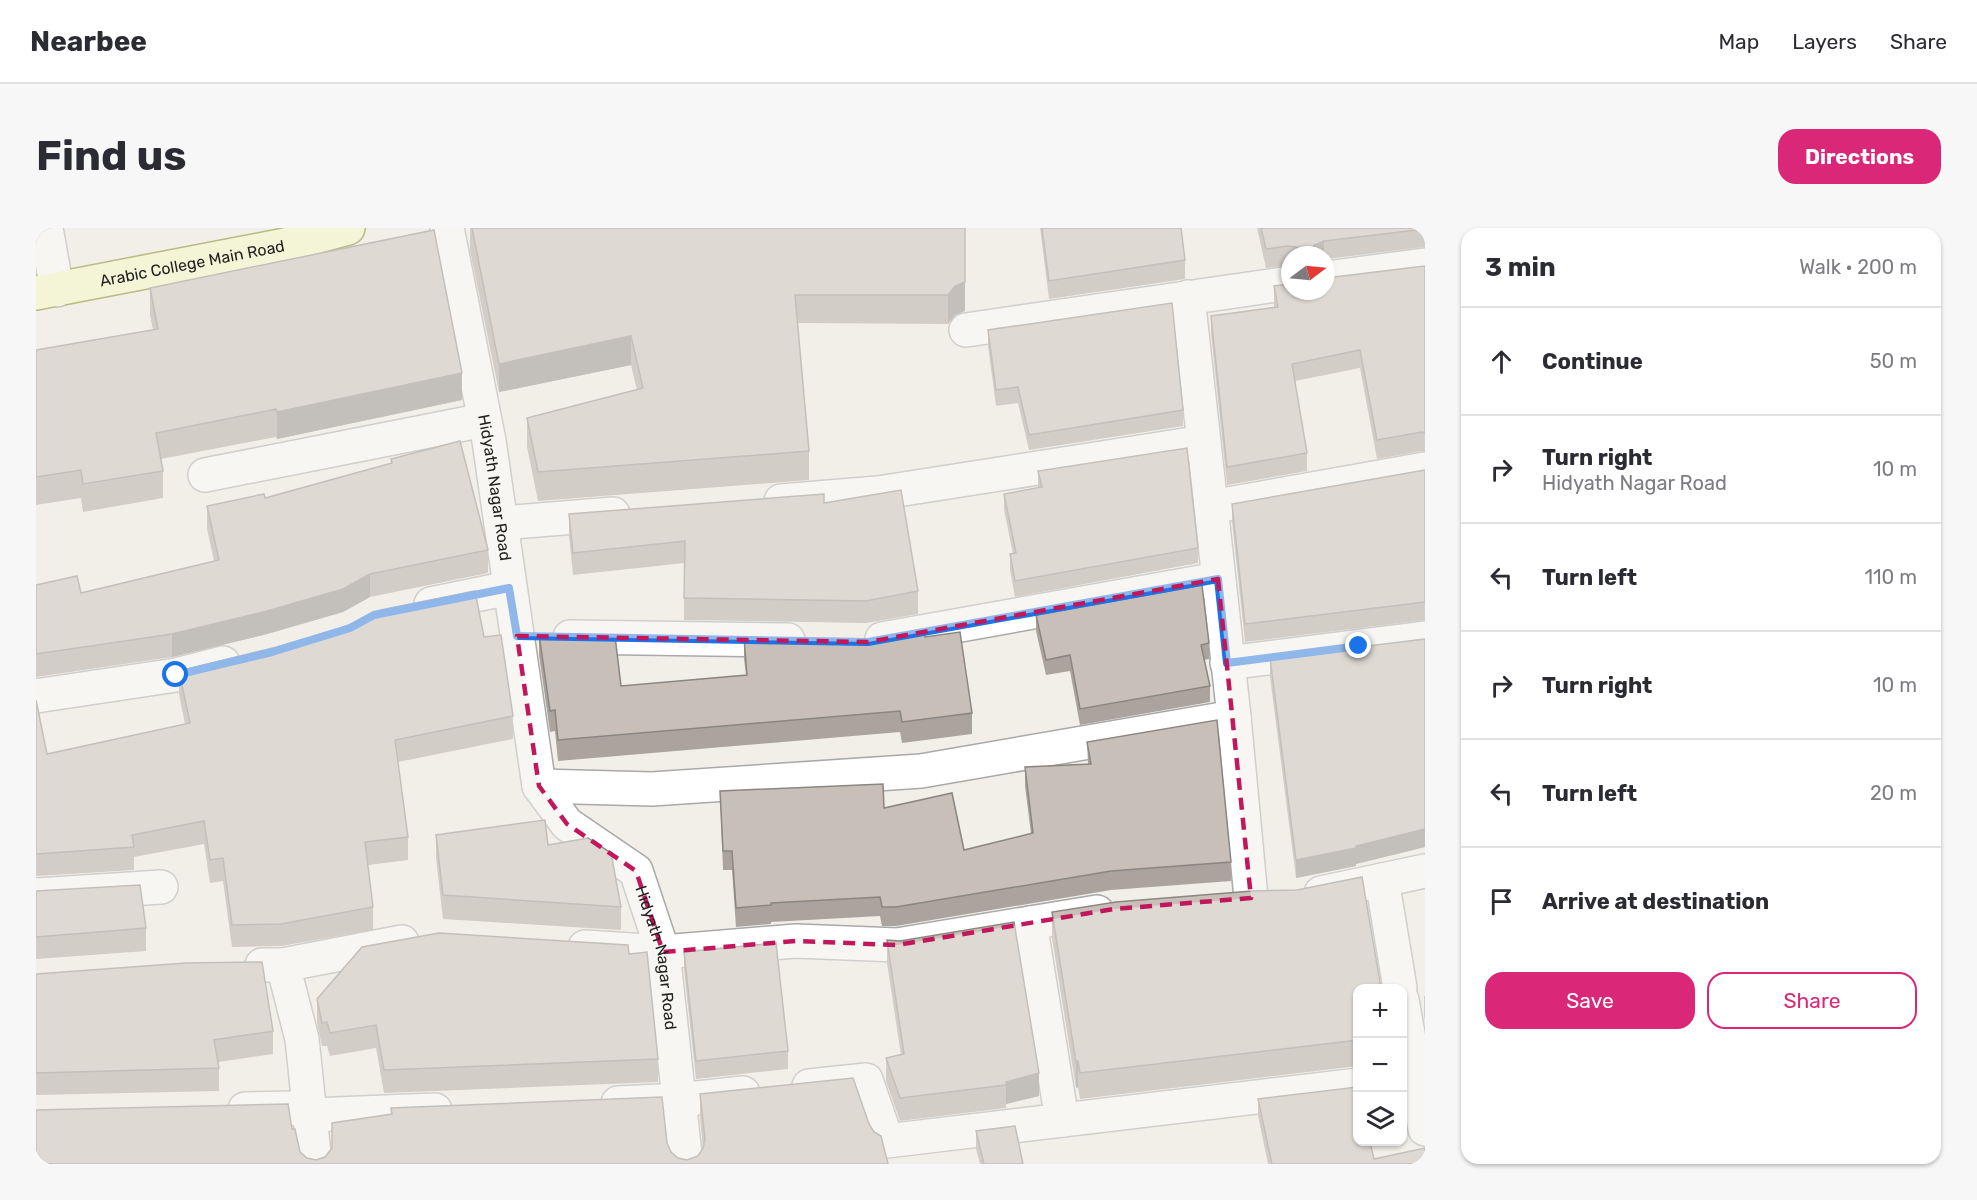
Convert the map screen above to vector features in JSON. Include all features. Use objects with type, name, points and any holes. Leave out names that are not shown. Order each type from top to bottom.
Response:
[{"type":"main road","name":"Arabic College Main Road","points":[[47,291],[284,236],[348,228]]},
{"type":"street","points":[[46,228],[47,291]]},
{"type":"street","name":"Hidyath Nagar Road","points":[[447,228],[484,420],[501,523],[539,786],[567,824],[636,871],[663,952],[686,1164]]},
{"type":"street","points":[[1335,277],[1425,265]]},
{"type":"street","points":[[966,330],[1281,284]]},
{"type":"street","points":[[1188,297],[1234,717],[1275,898]]},
{"type":"street","points":[[205,475],[484,420]]},
{"type":"street","points":[[748,503],[878,493],[1204,442]]},
{"type":"street","points":[[1211,507],[1425,470]]},
{"type":"street","points":[[501,523],[642,512]]},
{"type":"street","points":[[856,642],[868,642],[1218,579]]},
{"type":"street","points":[[396,611],[509,588]]},
{"type":"street","points":[[517,636],[821,641]]},
{"type":"street","points":[[1227,663],[1425,638]]},
{"type":"street","points":[[36,696],[176,675],[251,657]]},
{"type":"street","points":[[539,786],[652,789],[921,771],[1234,717]]},
{"type":"street","points":[[1216,901],[1275,898],[1425,871]]},
{"type":"street","points":[[1382,880],[1400,984]]},
{"type":"street","points":[[36,895],[161,887]]},
{"type":"street","points":[[556,945],[663,952],[796,941],[897,945],[1126,908]]},
{"type":"street","points":[[1030,923],[1062,1120]]},
{"type":"street","points":[[229,966],[283,965],[428,939]]},
{"type":"street","points":[[283,965],[302,1039],[315,1164]]},
{"type":"street","points":[[1405,1038],[1409,1079],[1425,1129]]},
{"type":"street","points":[[584,1104],[679,1100],[866,1080],[887,1141],[1353,1086]]},
{"type":"street","points":[[211,1110],[295,1108],[311,1115],[465,1109]]},
{"type":"highlighted area","points":[[1218,579],[1251,898],[1114,909],[897,945],[796,941],[663,952],[636,871],[567,824],[539,786],[517,636],[868,642]]},
{"type":"building","points":[[472,228],[965,228],[965,282],[955,286],[948,295],[795,295],[809,451],[538,472],[527,418],[643,388],[631,336],[499,364]]},
{"type":"building","points":[[1042,228],[1181,228],[1185,260],[1049,281]]},
{"type":"building","points":[[1261,228],[1425,228],[1324,241],[1313,246],[1281,246],[1266,249]]},
{"type":"building","points":[[434,230],[462,373],[277,412],[276,409],[156,433],[163,471],[83,484],[81,470],[36,477],[36,350],[158,329],[150,288]]},
{"type":"building","points":[[1425,266],[1425,433],[1377,440],[1360,350],[1292,364],[1307,453],[1227,467],[1211,316],[1278,307],[1274,286],[1281,285],[1281,300],[1335,300],[1335,277]]},
{"type":"building","points":[[1172,303],[1183,410],[1029,435],[1018,387],[996,390],[988,330]]},
{"type":"building","points":[[460,441],[488,550],[370,574],[343,589],[267,611],[172,634],[36,654],[36,585],[77,576],[81,593],[219,560],[207,506],[264,494],[265,498],[392,463],[391,459]]},
{"type":"building","points":[[1187,448],[1198,548],[1015,581],[1010,554],[1016,553],[1004,494],[1042,487],[1038,471]]},
{"type":"building","points":[[1425,470],[1425,602],[1245,624],[1232,504]]},
{"type":"building","points":[[901,490],[918,591],[866,601],[684,598],[685,541],[573,553],[569,514],[824,494],[824,503]]},
{"type":"building","points":[[1202,585],[1209,643],[1201,645],[1210,686],[1080,709],[1070,655],[1046,660],[1036,615]]},
{"type":"building","points":[[475,591],[484,637],[501,635],[513,716],[395,740],[408,837],[365,842],[373,907],[281,924],[232,925],[223,858],[210,860],[204,821],[132,835],[134,847],[36,854],[36,700],[47,754],[190,723],[179,671],[277,647],[355,624],[381,610]]},
{"type":"building","points":[[924,630],[925,637],[960,632],[972,713],[902,722],[900,711],[558,740],[555,710],[550,711],[539,634],[615,636],[621,686],[747,675],[744,638],[868,640]]},
{"type":"building","points":[[1425,639],[1425,829],[1356,846],[1356,848],[1296,860],[1270,658]]},
{"type":"building","points":[[1217,720],[1231,862],[1111,871],[896,907],[882,907],[880,897],[771,903],[771,905],[736,908],[732,851],[723,851],[720,791],[883,784],[884,808],[952,793],[964,850],[1033,833],[1025,767],[1091,764],[1087,742]]},
{"type":"building","points":[[545,820],[548,845],[588,838],[611,853],[621,907],[443,895],[436,835]]},
{"type":"building","points":[[1362,877],[1380,984],[1353,984],[1353,1041],[1080,1073],[1078,1061],[1076,1062],[1052,912],[1116,902],[1252,891],[1297,890]]},
{"type":"building","points":[[140,885],[146,928],[36,937],[36,891]]},
{"type":"building","points":[[1014,922],[1039,1073],[1006,1082],[1006,1085],[900,1098],[886,1058],[904,1054],[887,940],[900,941]]},
{"type":"building","points":[[439,933],[628,945],[629,954],[647,952],[658,1059],[384,1070],[376,1025],[330,1033],[327,1022],[322,1023],[317,999],[362,947]]},
{"type":"building","points":[[776,943],[788,1051],[696,1061],[684,952]]},
{"type":"building","points":[[262,962],[273,1031],[214,1040],[219,1068],[36,1073],[36,974],[186,963]]},
{"type":"building","points":[[853,1078],[869,1124],[874,1132],[881,1136],[888,1164],[36,1164],[36,1110],[288,1104],[292,1129],[295,1129],[300,1152],[307,1158],[316,1160],[325,1157],[332,1148],[332,1123],[392,1114],[391,1108],[662,1097],[667,1143],[671,1152],[678,1158],[687,1160],[698,1156],[705,1139],[700,1094]]},
{"type":"building","points":[[1353,1087],[1353,1146],[1371,1146],[1374,1159],[1425,1148],[1425,1164],[1272,1164],[1258,1099]]},
{"type":"building","points":[[1015,1126],[1023,1164],[984,1164],[976,1131]]},
{"type":"route","points":[[176,675],[272,652],[350,628],[374,615],[509,588],[517,636],[868,642],[1218,579],[1227,663],[1359,646]]}]
